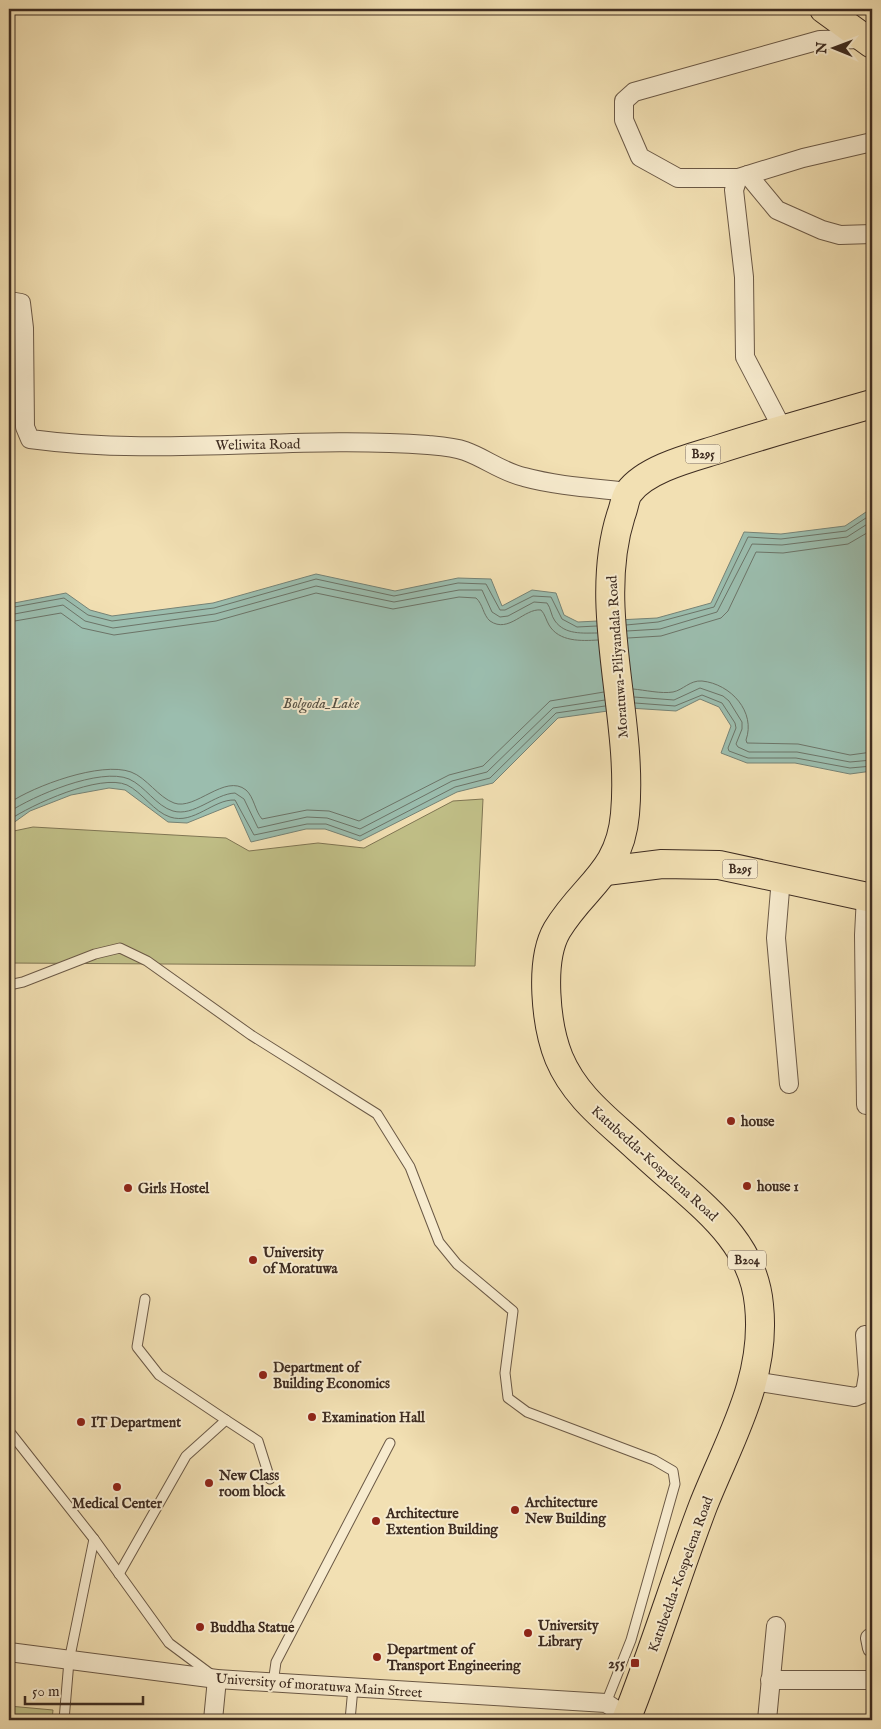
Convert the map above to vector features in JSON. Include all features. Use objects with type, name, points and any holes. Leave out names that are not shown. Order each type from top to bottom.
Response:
[{"type":"main road","points":[[824,9],[869,42]]},
{"type":"main road","name":"B295","points":[[629,492],[659,469],[782,428],[872,404]]},
{"type":"main road","name":"Moratuwa-Piliyandala Road","points":[[606,871],[622,838],[625,812],[622,732],[610,582],[614,540],[629,492]]},
{"type":"main road","name":"B295","points":[[606,871],[662,864],[719,865],[869,897]]},
{"type":"main road","name":"Katubedda-Kospelena Road","points":[[606,871],[571,912],[553,937],[548,958],[547,997],[555,1046],[560,1060],[583,1098],[718,1219],[737,1244],[753,1277],[759,1305],[758,1348],[754,1381],[748,1401],[620,1713]]},
{"type":"street","points":[[869,42],[820,40],[634,92],[624,101],[624,120],[640,157],[678,178],[743,177],[803,158],[872,142]]},
{"type":"street","points":[[743,177],[777,210],[822,230],[840,235],[872,234]]},
{"type":"street","points":[[743,177],[734,190],[744,277],[745,357],[782,428]]},
{"type":"street","name":"Weliwita Road","points":[[9,301],[20,303],[24,328],[25,428],[30,439],[72,445],[123,446],[375,443],[429,446],[464,451],[490,465],[523,477],[629,492]]},
{"type":"street","points":[[781,878],[776,938],[789,1084]]},
{"type":"street","points":[[866,1105],[864,935],[869,897]]},
{"type":"street","points":[[754,1381],[855,1398],[865,1393],[868,1375],[865,1335]]},
{"type":"street","points":[[767,1720],[776,1626]]},
{"type":"street","name":"University of moratuwa Main Street","points":[[9,1652],[217,1679],[353,1688],[620,1713]]},
{"type":"street","points":[[212,1720],[217,1679]]},
{"type":"street","points":[[770,1680],[872,1680]]},
{"type":"lane","points":[[9,985],[22,982],[95,954],[120,948],[146,962],[251,1035],[377,1114],[410,1167],[439,1242],[457,1264],[513,1312],[505,1373],[508,1398],[527,1412],[654,1460],[673,1471],[675,1484],[631,1640],[620,1713]]},
{"type":"lane","points":[[145,1298],[137,1347],[159,1375],[258,1441],[270,1479]]},
{"type":"lane","points":[[119,1574],[186,1456],[226,1420]]},
{"type":"lane","points":[[9,1431],[94,1538],[169,1643],[217,1679]]},
{"type":"lane","points":[[273,1683],[276,1662],[390,1443]]},
{"type":"lane","points":[[64,1720],[69,1661],[94,1538]]},
{"type":"lane","points":[[350,1720],[353,1688]]},
{"type":"shaded area","points":[[483,799],[475,966],[9,963],[9,832],[33,827],[226,838],[249,851],[318,843],[364,848],[453,801]]},
{"type":"shaded area","points":[[9,1706],[53,1710],[52,1720],[9,1720]]},
{"type":"water","name":"Bolgoda_Lake","points":[[872,508],[872,771],[850,774],[795,763],[747,763],[721,753],[731,726],[719,707],[700,699],[676,711],[629,708],[558,718],[493,783],[457,792],[360,841],[325,829],[306,829],[251,842],[234,804],[187,823],[168,822],[125,790],[109,788],[71,795],[30,811],[9,826],[9,604],[66,593],[90,610],[112,616],[213,603],[316,574],[395,591],[458,578],[491,579],[502,606],[532,590],[556,593],[564,615],[578,622],[657,618],[711,603],[744,532],[781,534],[845,526]]},
{"type":"place","name":"house","points":[[731,1121]]},
{"type":"place","name":"house 1","points":[[747,1186]]},
{"type":"place","name":"Girls Hostel","points":[[128,1188]]},
{"type":"place","name":"University of Moratuwa","points":[[253,1260]]},
{"type":"place","name":"Department of Building Economics","points":[[263,1375]]},
{"type":"place","name":"Examination Hall","points":[[312,1417]]},
{"type":"place","name":"IT Department","points":[[81,1422]]},
{"type":"place","name":"New Class room block","points":[[209,1483]]},
{"type":"place","name":"Medical Center","points":[[117,1487]]},
{"type":"place","name":"Architecture New Building","points":[[515,1510]]},
{"type":"place","name":"Architecture Extention Building","points":[[376,1521]]},
{"type":"place","name":"Buddha Statue","points":[[200,1627]]},
{"type":"place","name":"University Library","points":[[528,1633]]},
{"type":"place","name":"Department of Transport Engineering","points":[[377,1657]]},
{"type":"place","name":"255","points":[[635,1663]]}]
